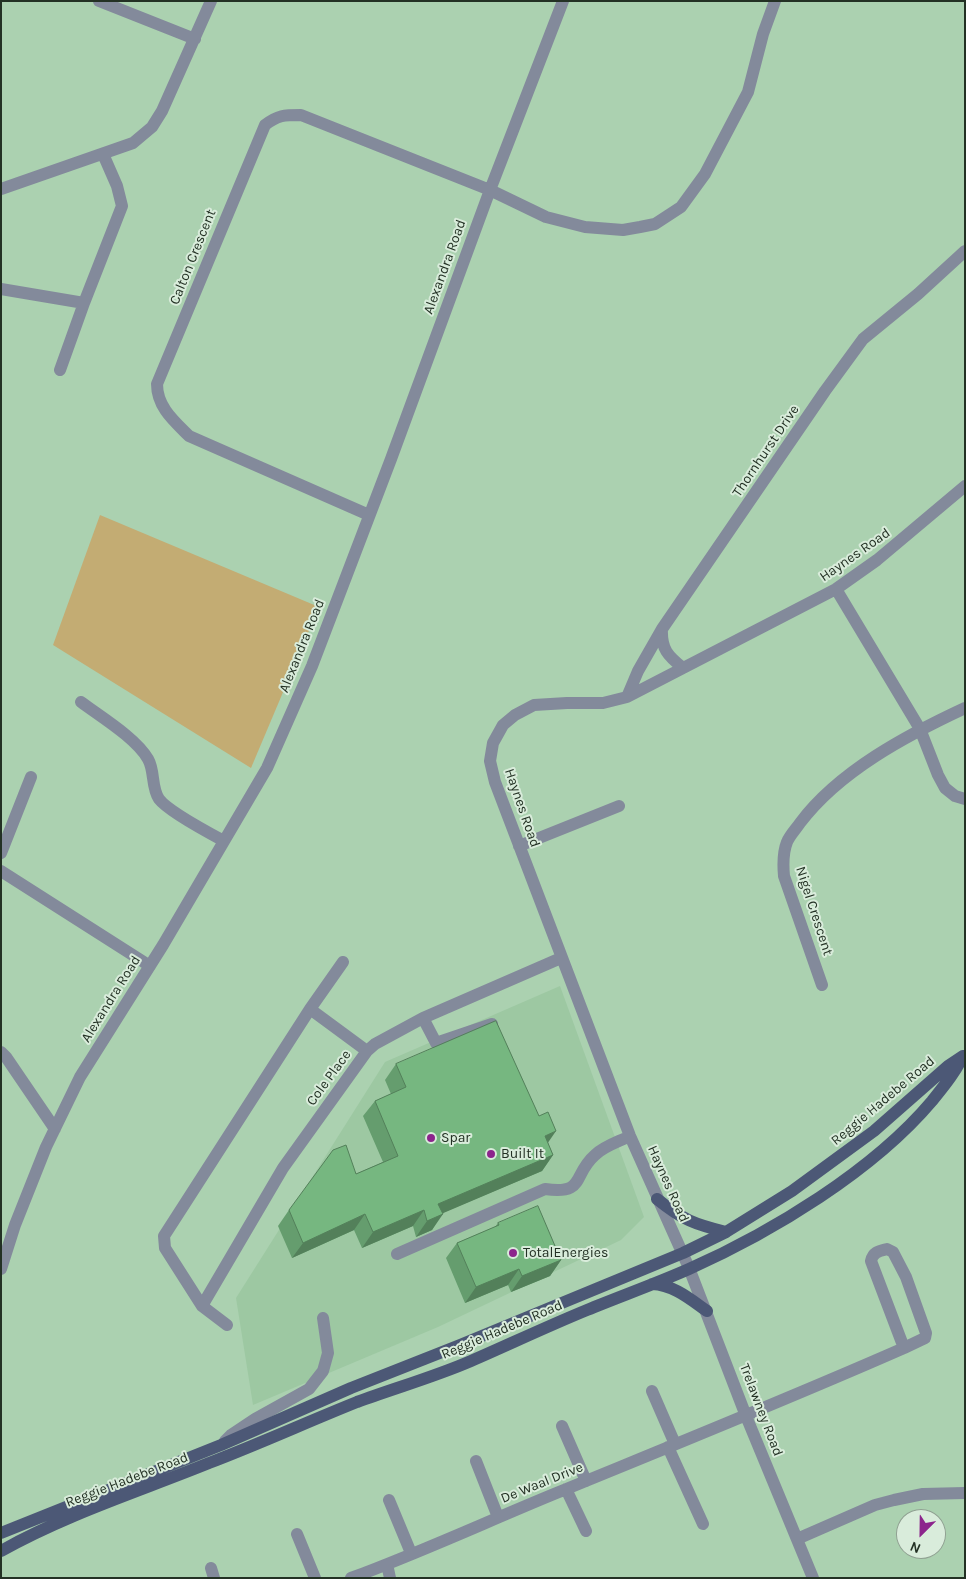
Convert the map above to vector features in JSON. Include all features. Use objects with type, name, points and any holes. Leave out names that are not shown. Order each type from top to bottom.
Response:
[{"type":"main road","name":"Reggie Hadebe Road","points":[[1,1533],[221,1445],[351,1388],[683,1253],[726,1232],[792,1191],[850,1150],[948,1066],[964,1055]]},
{"type":"main road","name":"Reggie Hadebe Road","points":[[2,1550],[81,1513],[209,1464],[357,1402],[468,1362],[689,1268],[805,1206],[863,1165],[912,1124],[955,1072],[964,1055]]},
{"type":"main road","points":[[657,1199],[690,1222],[726,1232]]},
{"type":"main road","points":[[652,1284],[661,1284],[674,1289],[707,1311]]},
{"type":"street","points":[[99,1],[195,40]]},
{"type":"street","points":[[1,189],[133,143],[152,127],[162,111],[211,1]]},
{"type":"street","name":"Alexandra Road","points":[[1,1269],[15,1225],[46,1147],[80,1076],[150,966],[267,768],[305,683],[563,1]]},
{"type":"street","name":"Calton Crescent","points":[[369,515],[189,436],[167,414],[157,392],[157,384],[265,125],[275,117],[301,115],[490,190],[546,216],[585,227],[623,230],[655,224],[681,207],[705,174],[748,92],[763,34],[775,1]]},
{"type":"street","points":[[60,370],[122,206],[117,186],[103,154]]},
{"type":"street","name":"Thornhurst Drive","points":[[627,697],[638,671],[662,629],[825,391],[863,339],[918,294],[965,251]]},
{"type":"street","points":[[1,289],[84,303]]},
{"type":"street","name":"Haynes Road","points":[[683,1253],[630,1136],[495,782],[490,761],[493,743],[503,725],[515,715],[534,705],[604,703],[627,697],[836,589],[878,560],[965,486]]},
{"type":"street","points":[[836,589],[920,729],[945,788],[955,796],[965,799]]},
{"type":"street","points":[[662,629],[662,641],[668,655],[683,668]]},
{"type":"street","points":[[81,702],[143,751],[150,761],[155,789],[160,799],[168,807],[224,842]]},
{"type":"street","name":"Nigel Crescent","points":[[822,985],[784,876],[783,864],[787,842],[808,812],[836,785],[862,765],[920,729],[965,708]]},
{"type":"street","points":[[1,853],[31,777]]},
{"type":"street","points":[[519,846],[619,806]]},
{"type":"street","points":[[1,871],[150,966]]},
{"type":"street","name":"Cole Place","points":[[202,1306],[283,1168],[367,1051],[382,1040],[423,1018],[561,958]]},
{"type":"street","points":[[227,1325],[202,1306],[165,1248],[164,1236],[310,1009],[343,962]]},
{"type":"street","points":[[310,1009],[367,1051]]},
{"type":"street","points":[[423,1018],[436,1043],[494,1024]]},
{"type":"street","points":[[1,1052],[55,1129]]},
{"type":"street","points":[[397,1254],[545,1189],[559,1191],[570,1189],[590,1159],[606,1147],[630,1136]]},
{"type":"street","name":"De Waal Drive","points":[[351,1578],[746,1416],[904,1348],[925,1338],[926,1333],[906,1278],[893,1252],[887,1248],[873,1254],[871,1261],[904,1348]]},
{"type":"street","name":"Trelawney Road","points":[[683,1253],[746,1416],[813,1578]]},
{"type":"street","points":[[221,1445],[231,1435],[255,1419],[310,1389],[323,1371],[328,1353],[323,1318]]},
{"type":"street","points":[[652,1391],[703,1524]]},
{"type":"street","points":[[562,1426],[586,1482]]},
{"type":"street","points":[[476,1461],[498,1517]]},
{"type":"street","points":[[566,1489],[586,1531]]},
{"type":"street","points":[[797,1539],[875,1505],[923,1494],[965,1493]]},
{"type":"street","points":[[389,1500],[411,1553]]},
{"type":"street","points":[[297,1534],[315,1578]]},
{"type":"street","points":[[387,1564],[390,1578]]},
{"type":"shaded area","points":[[100,515],[319,607],[251,768],[53,645]]},
{"type":"shaded area","points":[[560,986],[644,1217],[621,1240],[438,1327],[253,1405],[236,1298],[385,1062]]},
{"type":"building","points":[[496,1021],[539,1116],[548,1112],[556,1131],[545,1136],[553,1155],[438,1204],[443,1214],[427,1221],[424,1210],[373,1232],[365,1214],[303,1243],[289,1210],[333,1150],[346,1145],[356,1174],[398,1156],[375,1101],[406,1087],[396,1064]]},
{"type":"building","points":[[538,1206],[561,1260],[522,1276],[519,1269],[476,1287],[457,1243]]},
{"type":"place","name":"Spar","points":[[431,1138]]},
{"type":"place","name":"Built It","points":[[491,1154]]},
{"type":"place","name":"TotalEnergies","points":[[513,1253]]}]
